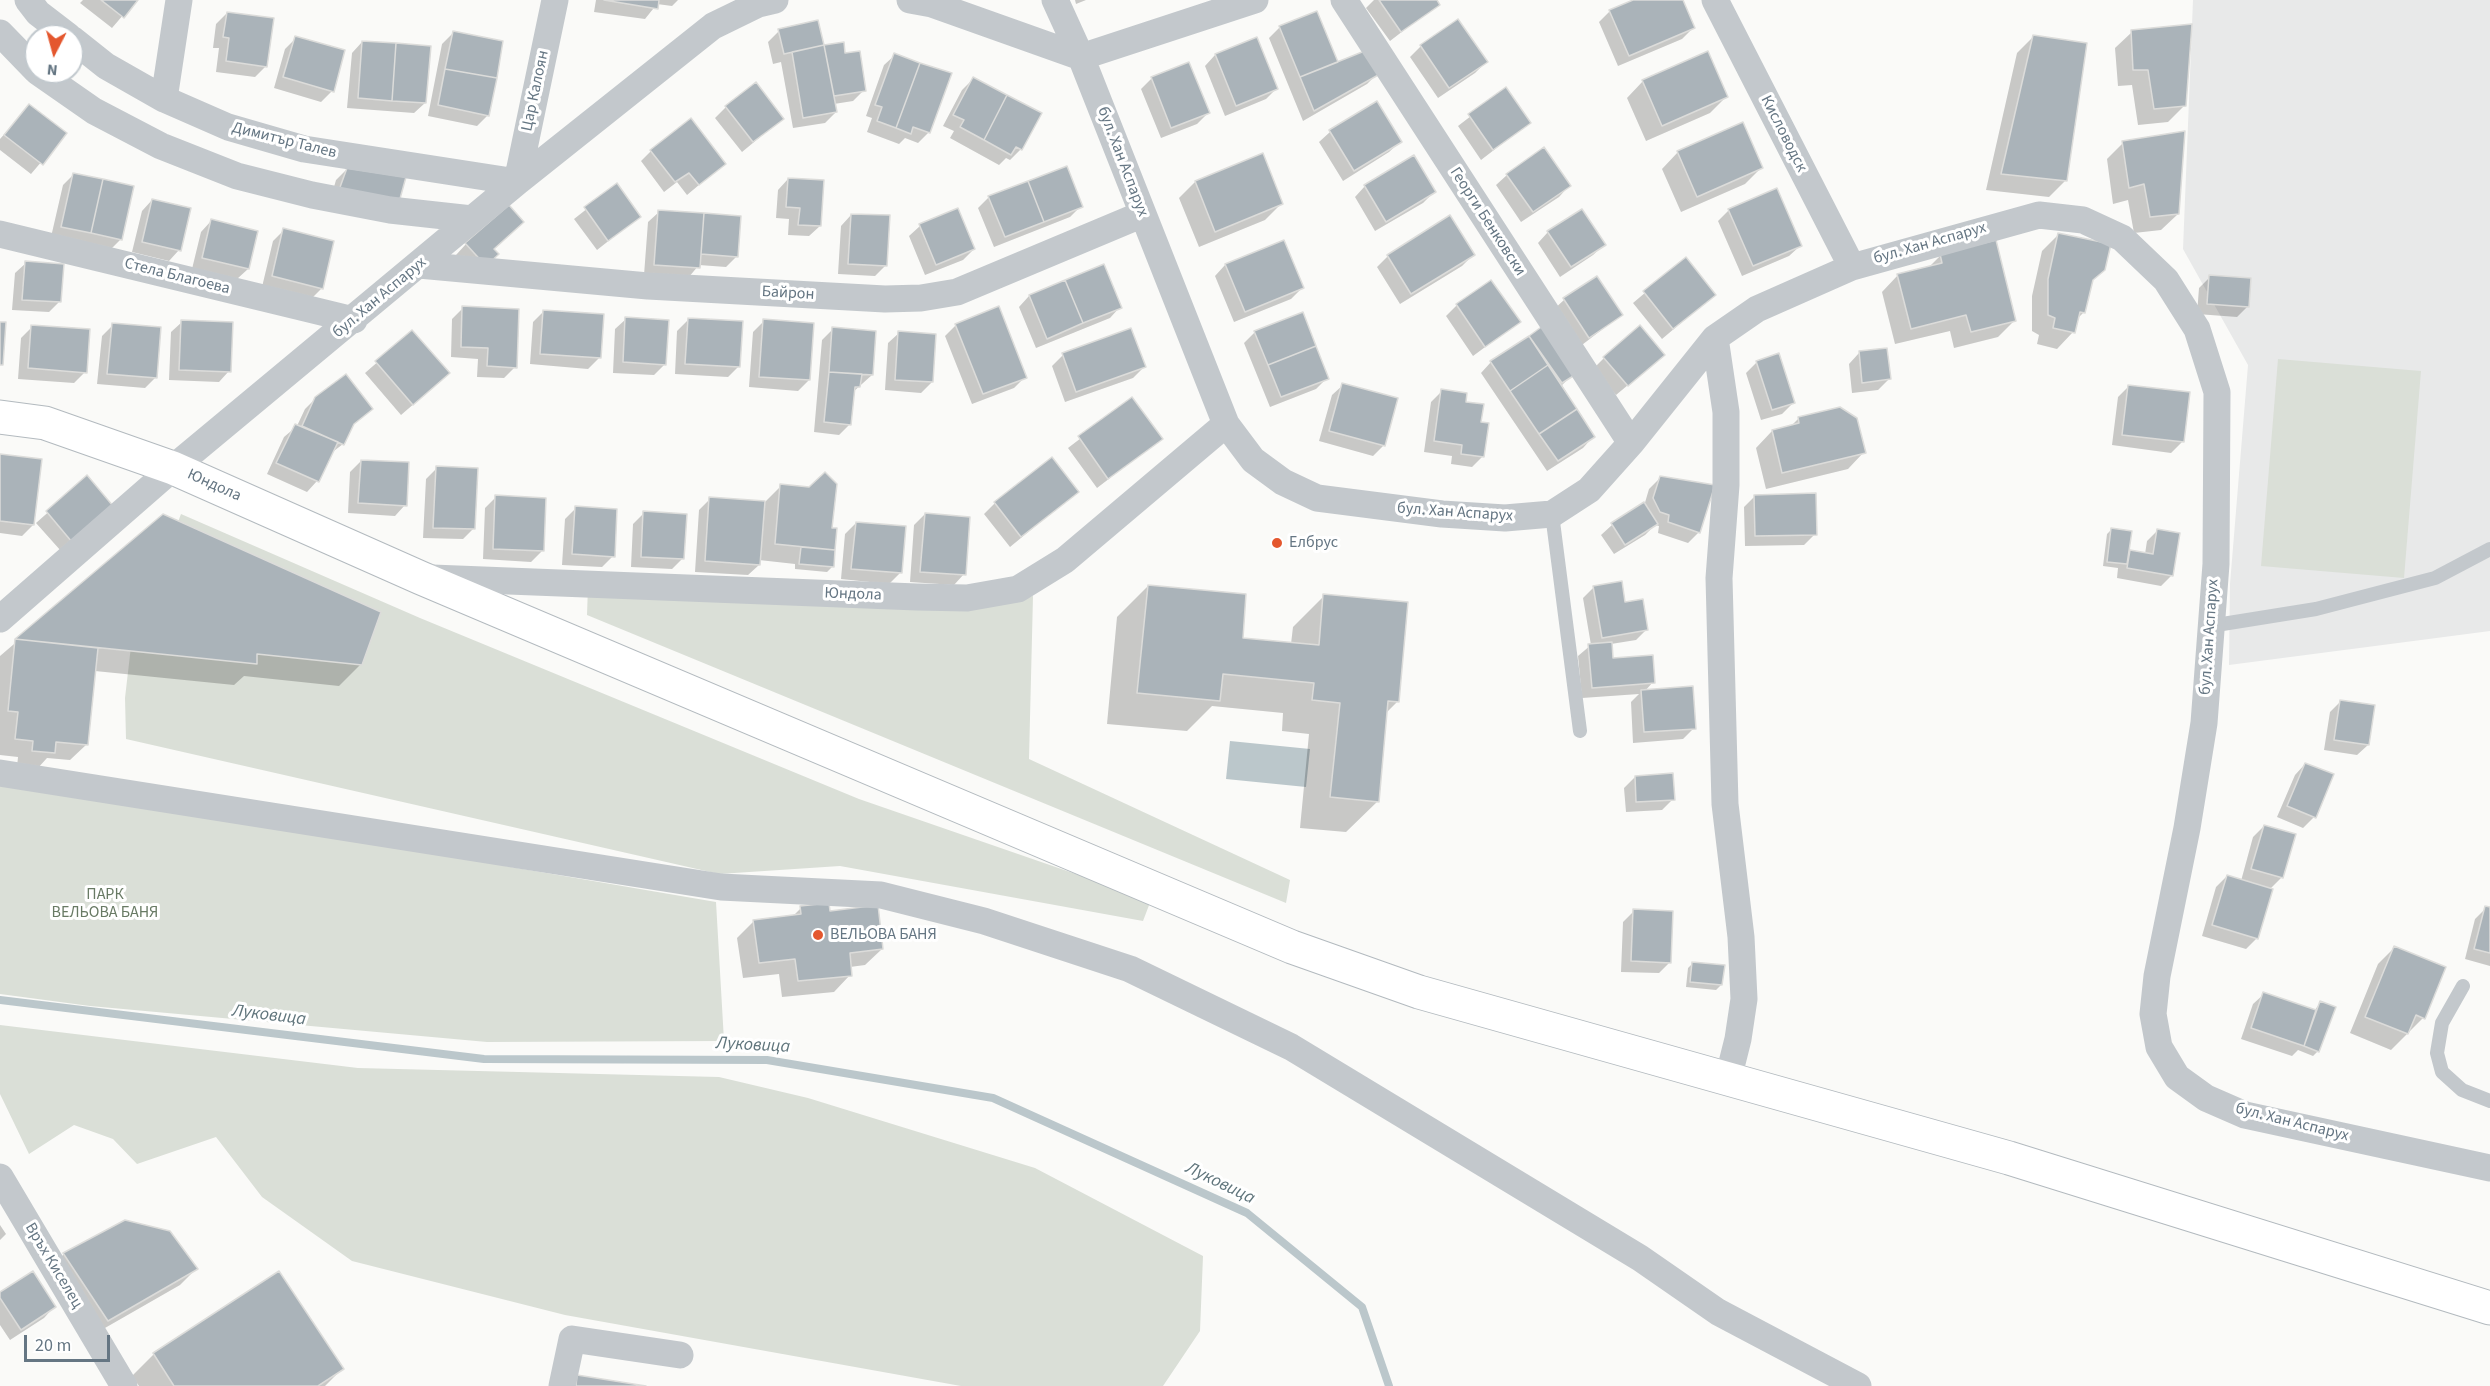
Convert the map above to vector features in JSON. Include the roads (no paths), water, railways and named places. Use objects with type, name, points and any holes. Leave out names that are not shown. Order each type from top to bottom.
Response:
[{"type":"main road","name":"Юндола","points":[[0,417],[45,423],[173,468],[421,578],[1044,843],[1292,946],[1419,992],[2009,1158],[2490,1308]]},
{"type":"street","points":[[28,0],[38,13],[52,24]]},
{"type":"street","points":[[164,99],[179,0]]},
{"type":"street","name":"Цар Калоян","points":[[517,182],[555,0]]},
{"type":"street","name":"бул. Хан Аспарух","points":[[0,619],[173,468],[354,320],[517,182],[713,26],[758,4],[774,0]]},
{"type":"street","points":[[910,0],[932,4],[1081,57],[1255,0]]},
{"type":"street","name":"бул. Хан Аспарух","points":[[1055,0],[1081,57],[1226,424],[1253,460],[1283,482],[1317,498],[1363,506],[1453,515],[1505,518],[1552,514],[1589,490],[1631,444],[1715,338],[1757,309],[1852,267],[2039,215],[2083,220],[2122,238],[2166,280],[2197,329],[2217,392],[2216,564],[2204,723],[2187,828],[2157,976],[2153,1014],[2159,1047],[2177,1077],[2206,1098],[2245,1116],[2490,1168]]},
{"type":"street","name":"Георги Бенковски","points":[[1344,0],[1631,444]]},
{"type":"street","name":"Кисловодск","points":[[1715,0],[1852,267]]},
{"type":"street","points":[[0,33],[24,58]]},
{"type":"street","name":"Димитър Талев","points":[[84,49],[106,66],[164,99],[228,127],[304,149],[517,182]]},
{"type":"street","points":[[56,84],[94,111],[161,146],[237,176],[312,195],[379,208],[472,219]]},
{"type":"street","name":"Байрон","points":[[419,265],[648,286],[885,299],[921,298],[957,292],[1143,214]]},
{"type":"street","name":"Стела Благоева","points":[[0,234],[354,320]]},
{"type":"street","points":[[1715,338],[1726,412],[1726,485],[1719,578],[1725,804],[1741,937],[1744,999],[1738,1039],[1728,1079]]},
{"type":"street","name":"Юндола","points":[[421,578],[967,598],[1018,589],[1065,560],[1226,424]]},
{"type":"street","points":[[0,773],[721,887],[881,895],[1006,928],[1130,969],[1291,1047],[1640,1258],[1718,1312],[1858,1386]]},
{"type":"street","name":"Връх Киселец","points":[[0,1177],[124,1386]]},
{"type":"street","points":[[562,1386],[572,1339],[680,1355]]},
{"type":"lane","points":[[1552,514],[1580,731]]},
{"type":"lane","points":[[2210,626],[2316,609],[2435,578],[2490,549]]},
{"type":"lane","points":[[2463,986],[2442,1023],[2437,1053],[2442,1072],[2463,1089],[2490,1101]]},
{"type":"waterway","name":"Луковица","points":[[0,1000],[484,1059],[767,1060],[993,1098],[1247,1213],[1362,1307],[1389,1386]]},
{"type":"place","name":"Елбрус","points":[[1277,543]]},
{"type":"place","name":"ВЕЛЬОВА БАНЯ","points":[[818,935]]},
{"type":"park label","name":"ПАРК ВЕЛЬОВА БАНЯ","points":[[105,904]]}]
